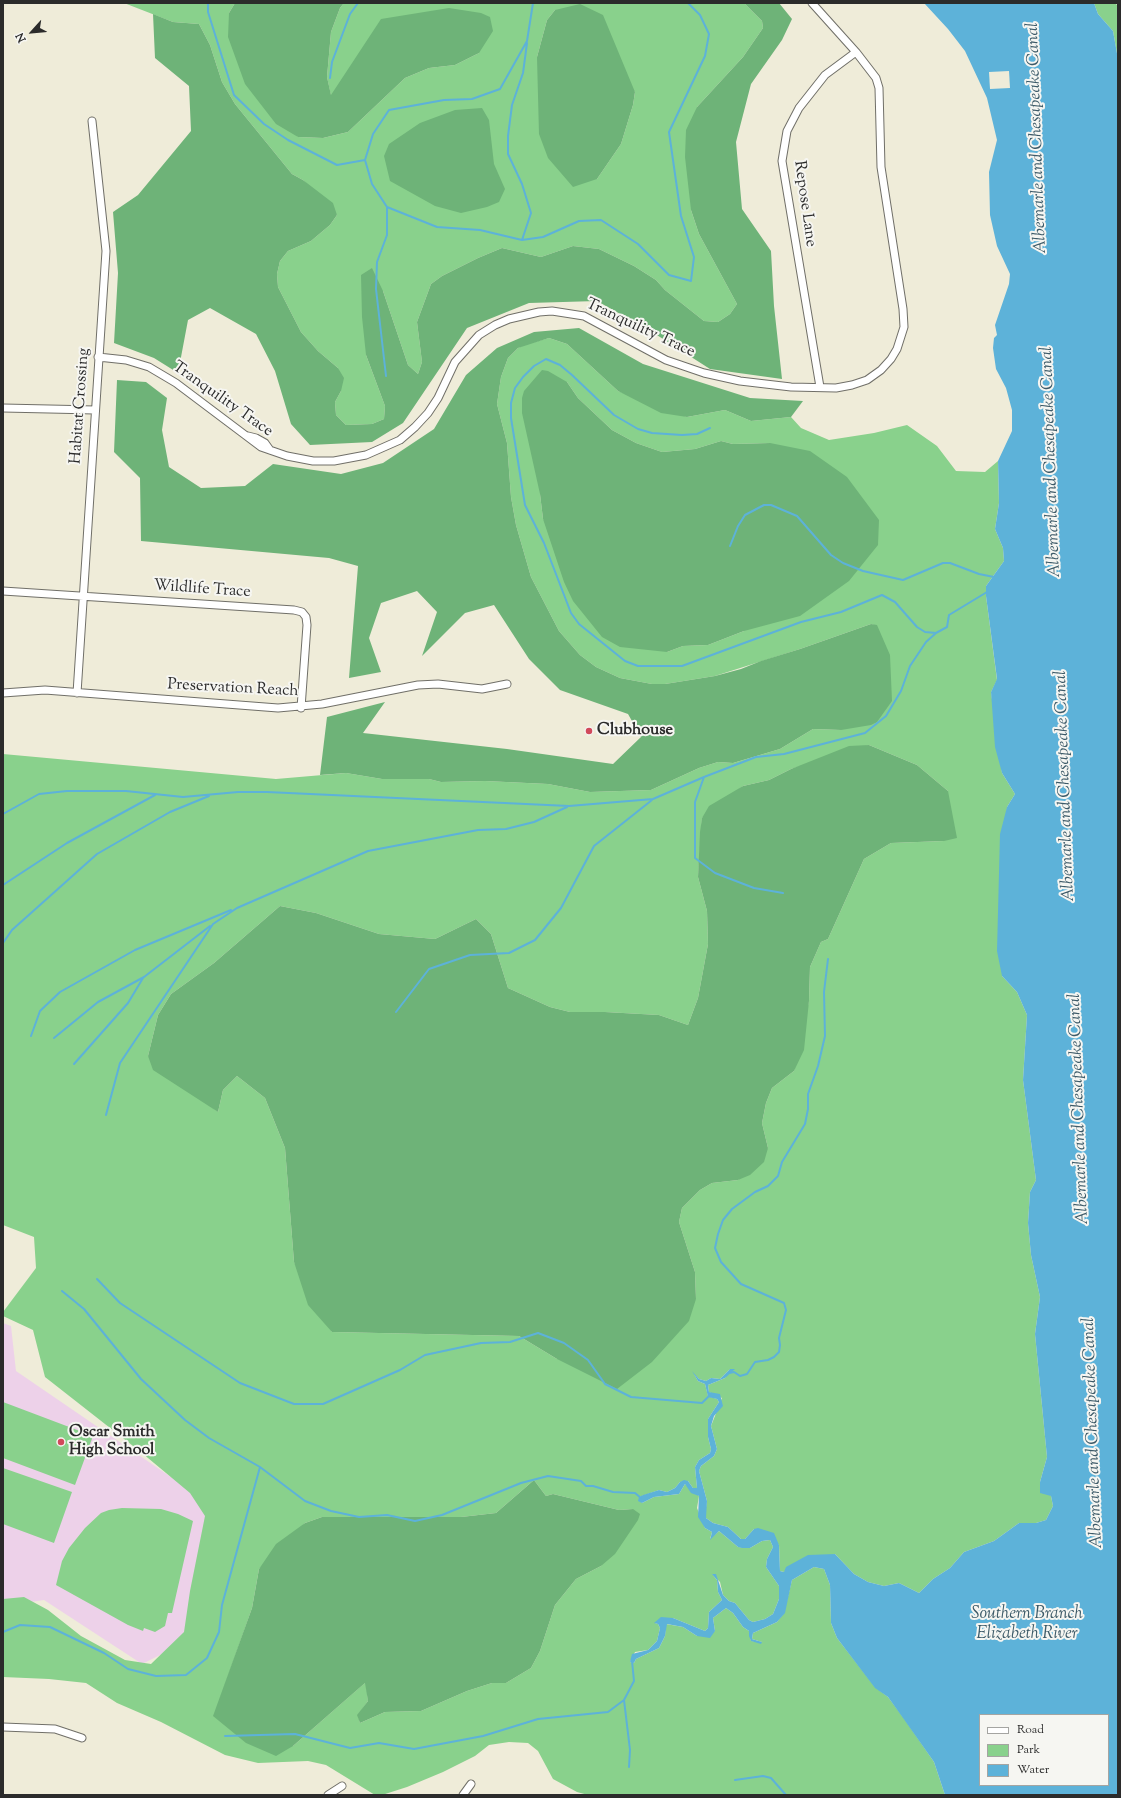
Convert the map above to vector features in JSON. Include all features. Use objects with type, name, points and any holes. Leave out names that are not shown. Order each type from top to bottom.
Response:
[{"type":"street","name":"Tranquility Trace","points":[[98,357],[126,360],[149,367],[176,383],[247,436],[256,438],[265,443],[270,450],[303,460],[324,461],[366,455],[392,444],[408,434],[428,413],[438,398],[455,362],[479,336],[495,325],[509,319],[540,312],[552,311],[584,316],[666,360],[704,373],[757,384],[820,388],[845,387],[872,376],[891,359],[897,349],[904,327],[904,309],[881,167],[879,88],[876,78],[856,52],[812,3]]},
{"type":"street","name":"Repose Lane","points":[[820,388],[782,161],[788,131],[799,108],[825,75],[856,52]]},
{"type":"street","name":"Habitat Crossing","points":[[77,693],[106,252],[92,121]]},
{"type":"street","points":[[3,408],[95,410]]},
{"type":"street","name":"Wildlife Trace","points":[[3,590],[294,610],[302,612],[306,618],[307,625],[301,708]]},
{"type":"street","name":"Preservation Reach","points":[[3,693],[45,690],[278,708],[301,708],[418,685],[438,684],[482,689],[507,684]]},
{"type":"street","points":[[3,1727],[55,1729],[82,1738]]},
{"type":"street","points":[[463,1795],[471,1784]]},
{"type":"street","points":[[328,1795],[342,1786]]},
{"type":"shaded area","name":"Oscar Smith High School","points":[[3,1323],[11,1326],[16,1371],[222,1512],[182,1644],[142,1664],[44,1600],[3,1606]]},
{"type":"green space","points":[[124,3],[235,3],[229,13],[298,137],[323,138],[348,132],[405,78],[429,68],[455,65],[479,53],[331,96],[327,77],[331,32],[340,8],[344,3],[744,3],[762,21],[763,28],[743,57],[697,107],[691,210],[699,234],[737,304],[730,314],[718,322],[704,321],[665,290],[656,280],[634,266],[599,249],[573,246],[541,257],[502,248],[442,276],[431,284],[417,322],[422,362],[418,374],[408,365],[383,291],[366,355],[385,406],[384,419],[372,424],[346,425],[336,415],[335,402],[341,391],[338,368],[318,351],[301,332],[278,287],[277,274],[280,261],[288,251],[311,241],[330,225],[337,215],[303,180],[292,174],[235,104],[222,82],[210,45],[199,24],[173,22]],"holes":[[[555,10],[635,92],[633,105],[621,144],[597,179],[537,57],[547,20]]]},
{"type":"green space","points":[[235,3],[344,3],[340,8],[331,32],[327,77],[331,95],[381,19],[449,8],[481,13],[490,17],[493,31],[479,53],[455,65],[429,68],[405,78],[348,132],[323,138],[298,137],[276,124],[245,84],[228,37],[229,13]]},
{"type":"green space","points":[[744,3],[779,3],[792,19],[782,40],[751,84],[736,142],[742,209],[771,251],[774,306],[782,379],[710,369],[649,330],[597,301],[529,303],[467,328],[403,423],[372,442],[310,445],[291,424],[275,371],[256,334],[210,308],[188,320],[178,373],[154,358],[114,343],[118,273],[113,212],[138,195],[191,131],[189,86],[155,58],[153,14],[173,22],[199,24],[210,45],[222,82],[235,104],[292,174],[303,180],[333,203],[337,215],[330,225],[311,241],[288,251],[280,261],[277,274],[278,287],[301,332],[318,351],[338,368],[344,378],[341,391],[335,402],[336,415],[346,425],[372,424],[384,419],[385,406],[366,355],[362,317],[361,275],[372,268],[383,291],[408,365],[418,374],[422,362],[417,322],[431,284],[442,276],[502,248],[541,257],[573,246],[599,249],[634,266],[656,280],[665,290],[704,321],[718,322],[730,314],[737,304],[699,234],[691,210],[685,157],[686,130],[697,107],[743,57],[763,28],[762,21]]},
{"type":"green space","points":[[1094,3],[1115,3],[1118,6],[1118,59],[1113,31],[1098,14]]},
{"type":"green space","points":[[580,4],[603,15],[635,92],[633,105],[621,144],[597,179],[573,187],[548,158],[539,134],[537,57],[547,20],[555,10]]},
{"type":"green space","points":[[482,108],[489,120],[494,164],[505,189],[499,202],[487,207],[461,213],[435,206],[390,181],[384,156],[389,144],[420,123],[455,110]]},
{"type":"green space","points":[[579,328],[643,364],[750,398],[803,401],[791,417],[751,421],[725,410],[687,417],[661,413],[618,391],[567,344],[549,338],[518,348],[508,358],[501,377],[497,404],[507,443],[511,497],[516,525],[531,577],[559,631],[580,655],[596,667],[620,678],[652,684],[665,684],[715,676],[741,669],[871,624],[877,625],[890,655],[892,701],[877,722],[871,725],[841,730],[813,729],[780,749],[733,763],[718,762],[699,768],[651,790],[590,792],[548,784],[485,781],[441,782],[429,779],[382,779],[346,773],[320,775],[327,717],[385,702],[363,733],[507,749],[613,764],[641,737],[628,714],[560,690],[529,659],[494,605],[465,613],[422,656],[437,612],[417,591],[381,603],[369,638],[381,672],[349,678],[358,566],[329,558],[141,541],[140,478],[114,452],[117,380],[146,382],[167,398],[162,430],[169,467],[201,488],[245,486],[273,464],[341,474],[383,463],[434,429],[466,375],[497,348],[534,332]]},
{"type":"green space","points":[[549,338],[567,344],[618,391],[687,417],[725,410],[751,421],[791,417],[801,428],[829,440],[874,433],[907,425],[937,446],[956,471],[985,472],[998,461],[999,503],[995,529],[1003,548],[1004,561],[986,586],[986,596],[997,680],[991,692],[1002,773],[1015,794],[1007,807],[1002,976],[1017,992],[1027,1015],[1023,1080],[1036,1180],[1030,1192],[1028,1223],[1031,1255],[1040,1297],[1035,1334],[1047,1457],[1040,1482],[1051,1496],[1053,1506],[1046,1520],[1036,1523],[1019,1523],[994,1541],[964,1552],[950,1568],[933,1579],[919,1593],[899,1583],[884,1586],[868,1582],[854,1574],[835,1554],[784,1572],[780,1571],[779,1545],[754,1529],[745,1539],[741,1539],[728,1527],[713,1523],[706,1518],[705,1514],[707,1501],[699,1471],[701,1466],[714,1456],[717,1449],[711,1426],[722,1398],[709,1392],[708,1385],[725,1378],[730,1369],[720,1379],[711,1378],[706,1381],[699,1379],[694,1374],[698,1381],[705,1384],[708,1396],[717,1399],[719,1402],[708,1419],[708,1437],[711,1449],[710,1453],[699,1460],[695,1467],[697,1488],[693,1488],[688,1481],[680,1482],[675,1488],[667,1492],[659,1490],[639,1497],[642,1503],[654,1497],[679,1494],[685,1484],[699,1496],[697,1508],[705,1528],[712,1532],[710,1539],[719,1531],[738,1547],[750,1548],[762,1541],[770,1540],[773,1547],[767,1559],[766,1567],[779,1586],[779,1599],[773,1614],[765,1619],[753,1622],[749,1620],[735,1603],[729,1601],[723,1595],[720,1582],[712,1574],[717,1580],[718,1592],[722,1600],[709,1612],[708,1628],[705,1631],[673,1618],[655,1623],[658,1624],[660,1628],[657,1641],[648,1650],[635,1652],[630,1662],[634,1663],[636,1659],[659,1648],[665,1636],[666,1624],[683,1627],[697,1636],[715,1631],[713,1618],[726,1608],[733,1613],[743,1627],[749,1631],[751,1641],[762,1642],[752,1639],[753,1633],[777,1622],[784,1613],[792,1580],[814,1567],[824,1569],[830,1585],[831,1623],[837,1638],[875,1687],[888,1697],[934,1762],[945,1795],[588,1795],[577,1792],[553,1779],[538,1751],[528,1743],[509,1742],[489,1745],[475,1756],[443,1772],[407,1787],[382,1795],[375,1795],[326,1765],[308,1761],[258,1763],[225,1755],[161,1722],[117,1703],[86,1683],[49,1679],[3,1677],[3,1599],[24,1597],[48,1610],[81,1636],[125,1660],[151,1664],[184,1632],[190,1591],[205,1516],[190,1493],[142,1453],[45,1377],[33,1330],[3,1316],[3,1312],[36,1268],[34,1237],[3,1225],[3,754],[276,779],[346,773],[382,779],[429,779],[441,782],[485,781],[548,784],[590,792],[651,790],[699,768],[718,762],[733,763],[780,749],[813,729],[841,730],[877,626],[871,624],[800,649],[715,676],[665,684],[652,684],[620,678],[596,667],[580,655],[559,631],[531,577],[516,525],[511,497],[507,443],[497,404],[501,377],[508,358],[518,348]],"holes":[[[567,382],[578,398],[612,430],[636,443],[662,452],[695,449],[721,441],[733,444],[770,443],[744,631],[708,645],[683,646],[667,652],[543,519],[540,494]],[[869,745],[917,765],[948,791],[944,841],[891,843],[864,859],[828,939],[821,942],[810,967],[809,1001],[794,1071],[772,1088],[766,1103],[762,1123],[768,1148],[738,1180],[712,1183],[700,1190],[682,1208],[679,1222],[695,1272],[696,1299],[557,1359],[519,1336],[332,1332],[294,1262],[285,1148],[265,1098],[237,1076],[223,1090],[218,1112],[148,1056],[158,1015],[171,994],[214,963],[280,906],[316,913],[379,934],[435,939],[476,919],[491,934],[508,988],[550,1007],[570,1012],[659,1015],[688,1025],[698,998],[708,944],[707,911],[698,877],[702,818],[743,786],[769,780],[791,769]],[[534,1480],[546,1496],[553,1494],[619,1510],[633,1509],[601,1566],[576,1579],[555,1605],[540,1651],[531,1668],[506,1683],[492,1683],[467,1691],[421,1711],[385,1712],[360,1723],[358,1715],[368,1701],[366,1682],[293,1746],[214,1716],[252,1608],[259,1569],[305,1523],[322,1517],[461,1517],[496,1513]]]},
{"type":"green space","points":[[542,370],[548,371],[567,382],[578,398],[612,430],[636,443],[662,452],[695,449],[721,441],[733,444],[770,443],[810,451],[847,477],[879,520],[878,545],[849,581],[800,616],[744,631],[708,645],[683,646],[667,652],[620,647],[602,637],[573,601],[564,582],[543,519],[540,494],[522,413],[522,398],[524,391]]},
{"type":"green space","points":[[869,745],[917,765],[948,791],[957,838],[944,841],[891,843],[864,859],[828,939],[821,942],[810,967],[809,1001],[804,1050],[794,1071],[772,1088],[766,1103],[762,1123],[768,1148],[764,1162],[750,1175],[738,1180],[712,1183],[700,1190],[682,1208],[679,1222],[695,1272],[696,1299],[689,1321],[652,1362],[617,1389],[557,1359],[519,1336],[332,1332],[308,1305],[294,1262],[285,1148],[265,1098],[237,1076],[223,1090],[218,1112],[153,1070],[148,1056],[158,1015],[171,994],[214,963],[280,906],[316,913],[379,934],[435,939],[476,919],[491,934],[508,988],[550,1007],[570,1012],[659,1015],[688,1025],[698,998],[708,944],[707,911],[698,877],[702,818],[709,806],[743,786],[769,780],[791,769],[849,746]]},
{"type":"green space","points":[[3,1402],[93,1436],[75,1485],[3,1458]]},
{"type":"green space","points":[[3,1468],[72,1492],[54,1543],[3,1524]]},
{"type":"green space","points":[[534,1480],[546,1496],[553,1494],[619,1510],[633,1509],[640,1514],[638,1520],[615,1554],[601,1566],[576,1579],[555,1605],[540,1651],[531,1668],[506,1683],[492,1683],[467,1691],[421,1711],[385,1712],[360,1723],[357,1715],[368,1701],[365,1683],[293,1746],[276,1756],[246,1743],[213,1716],[252,1608],[259,1569],[276,1544],[305,1523],[322,1517],[461,1517],[496,1513]]},
{"type":"green space","points":[[122,1508],[161,1509],[178,1514],[193,1521],[172,1613],[168,1613],[165,1626],[155,1632],[144,1628],[143,1631],[128,1625],[56,1585],[62,1561],[69,1548],[85,1528],[101,1513]]},
{"type":"water","name":"Southern Branch Elizabeth River","points":[[924,3],[1094,3],[1098,14],[1113,31],[1118,59],[1118,1795],[945,1795],[934,1762],[888,1697],[875,1688],[837,1638],[831,1623],[830,1585],[824,1569],[814,1567],[792,1580],[785,1613],[777,1622],[753,1633],[752,1639],[762,1642],[761,1644],[751,1641],[749,1631],[743,1627],[733,1613],[726,1608],[713,1618],[715,1631],[710,1638],[697,1636],[683,1627],[667,1624],[665,1636],[659,1648],[636,1659],[634,1663],[630,1662],[632,1654],[648,1650],[657,1641],[660,1628],[658,1624],[654,1623],[661,1617],[673,1618],[705,1631],[708,1628],[709,1612],[722,1600],[718,1592],[717,1580],[712,1574],[716,1574],[723,1595],[729,1601],[735,1603],[749,1620],[753,1622],[765,1619],[773,1614],[779,1599],[779,1586],[766,1567],[767,1559],[773,1547],[770,1540],[762,1541],[750,1548],[742,1548],[738,1547],[719,1531],[710,1540],[712,1532],[705,1528],[698,1517],[699,1496],[691,1493],[685,1484],[679,1494],[654,1497],[642,1503],[638,1501],[639,1497],[659,1490],[667,1492],[675,1488],[684,1480],[688,1481],[693,1488],[697,1488],[695,1467],[699,1460],[710,1453],[711,1449],[708,1437],[708,1419],[719,1402],[717,1399],[708,1397],[705,1384],[698,1381],[692,1371],[699,1379],[706,1381],[711,1378],[720,1379],[730,1369],[735,1369],[725,1378],[708,1385],[709,1392],[720,1394],[723,1406],[714,1416],[711,1426],[717,1449],[714,1456],[701,1466],[699,1471],[707,1501],[706,1518],[713,1523],[728,1527],[741,1539],[745,1539],[754,1529],[758,1528],[774,1533],[779,1545],[780,1571],[784,1572],[786,1567],[808,1555],[835,1554],[854,1574],[868,1582],[884,1586],[899,1583],[919,1593],[933,1579],[950,1568],[964,1552],[994,1541],[1019,1523],[1036,1523],[1046,1520],[1053,1506],[1051,1496],[1040,1493],[1040,1482],[1047,1457],[1035,1334],[1040,1297],[1031,1255],[1028,1223],[1030,1192],[1036,1180],[1023,1080],[1027,1015],[1017,992],[1002,976],[997,951],[1000,834],[1007,807],[1015,794],[1002,773],[995,747],[991,692],[997,679],[986,586],[1004,561],[1003,548],[995,529],[999,503],[998,461],[1012,431],[1012,410],[1006,388],[996,369],[993,348],[994,338],[997,335],[995,325],[1009,284],[1010,274],[997,246],[990,215],[989,172],[997,140],[987,98],[965,51],[948,29]]},
{"type":"pier","points":[[1009,71],[1010,88],[990,89],[989,72]]},
{"type":"waterway","points":[[208,3],[208,12],[234,95],[264,124],[288,140],[337,165],[365,160],[373,134],[389,110],[444,100],[472,99],[500,89],[527,41],[533,3]]},
{"type":"waterway","points":[[330,78],[332,62],[350,14],[358,3]]},
{"type":"waterway","points":[[387,207],[437,227],[480,230],[522,240],[543,237],[579,221],[601,220],[638,244],[669,275],[691,281],[694,257],[681,216],[669,132],[705,56],[709,34],[700,15],[688,3]]},
{"type":"waterway","points":[[522,240],[531,213],[522,184],[508,154],[508,136],[512,105],[523,73],[527,43]]},
{"type":"waterway","points":[[365,160],[372,184],[387,207],[387,235],[377,262],[376,289],[386,376]]},
{"type":"waterway","points":[[710,428],[697,434],[682,435],[652,433],[638,429],[614,415],[560,365],[546,359],[534,366],[515,388],[511,403],[511,418],[525,505],[544,543],[571,613],[579,624],[625,661],[638,666],[682,666],[801,622],[841,612],[882,595],[895,602],[917,627],[925,632],[936,633],[947,627],[949,615],[987,592]]},
{"type":"waterway","points":[[730,546],[738,526],[745,515],[764,505],[771,505],[797,516],[831,555],[843,563],[863,571],[903,580],[943,563],[950,563],[979,574],[994,577]]},
{"type":"waterway","points":[[3,814],[39,794],[67,791],[126,791],[183,797],[238,792],[267,792],[569,806],[653,799],[756,757],[784,754],[865,733],[886,716],[901,691],[910,666],[926,642],[936,633]]},
{"type":"waterway","points":[[704,777],[695,802],[695,858],[715,873],[754,888],[783,893]]},
{"type":"waterway","points":[[3,885],[67,843],[155,795]]},
{"type":"waterway","points":[[3,943],[12,930],[97,854],[170,812],[209,796]]},
{"type":"waterway","points":[[396,1012],[429,969],[470,955],[509,953],[535,940],[561,908],[594,846],[652,800]]},
{"type":"waterway","points":[[106,1115],[120,1063],[213,924],[237,908],[368,851],[478,830],[506,829],[534,822],[567,807]]},
{"type":"waterway","points":[[31,1036],[40,1011],[60,992],[135,950],[231,910]]},
{"type":"waterway","points":[[54,1038],[98,1002],[144,977],[210,926]]},
{"type":"waterway","points":[[729,1373],[734,1372],[740,1376],[747,1374],[755,1362],[768,1360],[779,1352],[779,1338],[786,1310],[784,1303],[741,1284],[721,1262],[715,1248],[723,1220],[732,1209],[755,1192],[768,1186],[778,1176],[782,1162],[805,1124],[808,1109],[808,1094],[818,1066],[825,1036],[824,992],[828,959]]},
{"type":"waterway","points":[[74,1064],[128,1003],[143,978]]},
{"type":"waterway","points":[[97,1279],[120,1303],[240,1383],[294,1404],[323,1404],[400,1370],[425,1355],[481,1343],[510,1342],[538,1333],[564,1343],[588,1360],[605,1384],[631,1397],[702,1403],[709,1396]]},
{"type":"waterway","points":[[62,1291],[84,1309],[141,1379],[185,1420],[209,1438],[260,1467],[305,1501],[331,1511],[359,1517],[387,1515],[415,1521],[442,1515],[521,1483],[548,1476],[581,1481],[586,1486],[593,1486],[613,1492],[635,1493],[641,1498]]},
{"type":"waterway","points":[[3,1632],[20,1625],[50,1627],[104,1653],[128,1669],[156,1676],[186,1675],[207,1658],[219,1632],[222,1605],[260,1467]]},
{"type":"waterway","points":[[629,1767],[630,1750],[624,1700],[634,1681],[632,1661]]},
{"type":"waterway","points":[[225,1736],[295,1734],[350,1748],[379,1743],[414,1749],[483,1736],[538,1719],[608,1712],[624,1700]]},
{"type":"waterway","points":[[735,1780],[763,1776],[771,1778],[786,1795]]},
{"type":"place","name":"Clubhouse","points":[[589,731]]},
{"type":"place","name":"Oscar Smith High School","points":[[61,1442]]},
{"type":"water label","name":"Albemarle and Chesapeake Canal","points":[[1038,138]]},
{"type":"water label","name":"Albemarle and Chesapeake Canal","points":[[1052,462]]},
{"type":"water label","name":"Albemarle and Chesapeake Canal","points":[[1066,786]]},
{"type":"water label","name":"Albemarle and Chesapeake Canal","points":[[1080,1109]]},
{"type":"water label","name":"Albemarle and Chesapeake Canal","points":[[1094,1433]]}]
